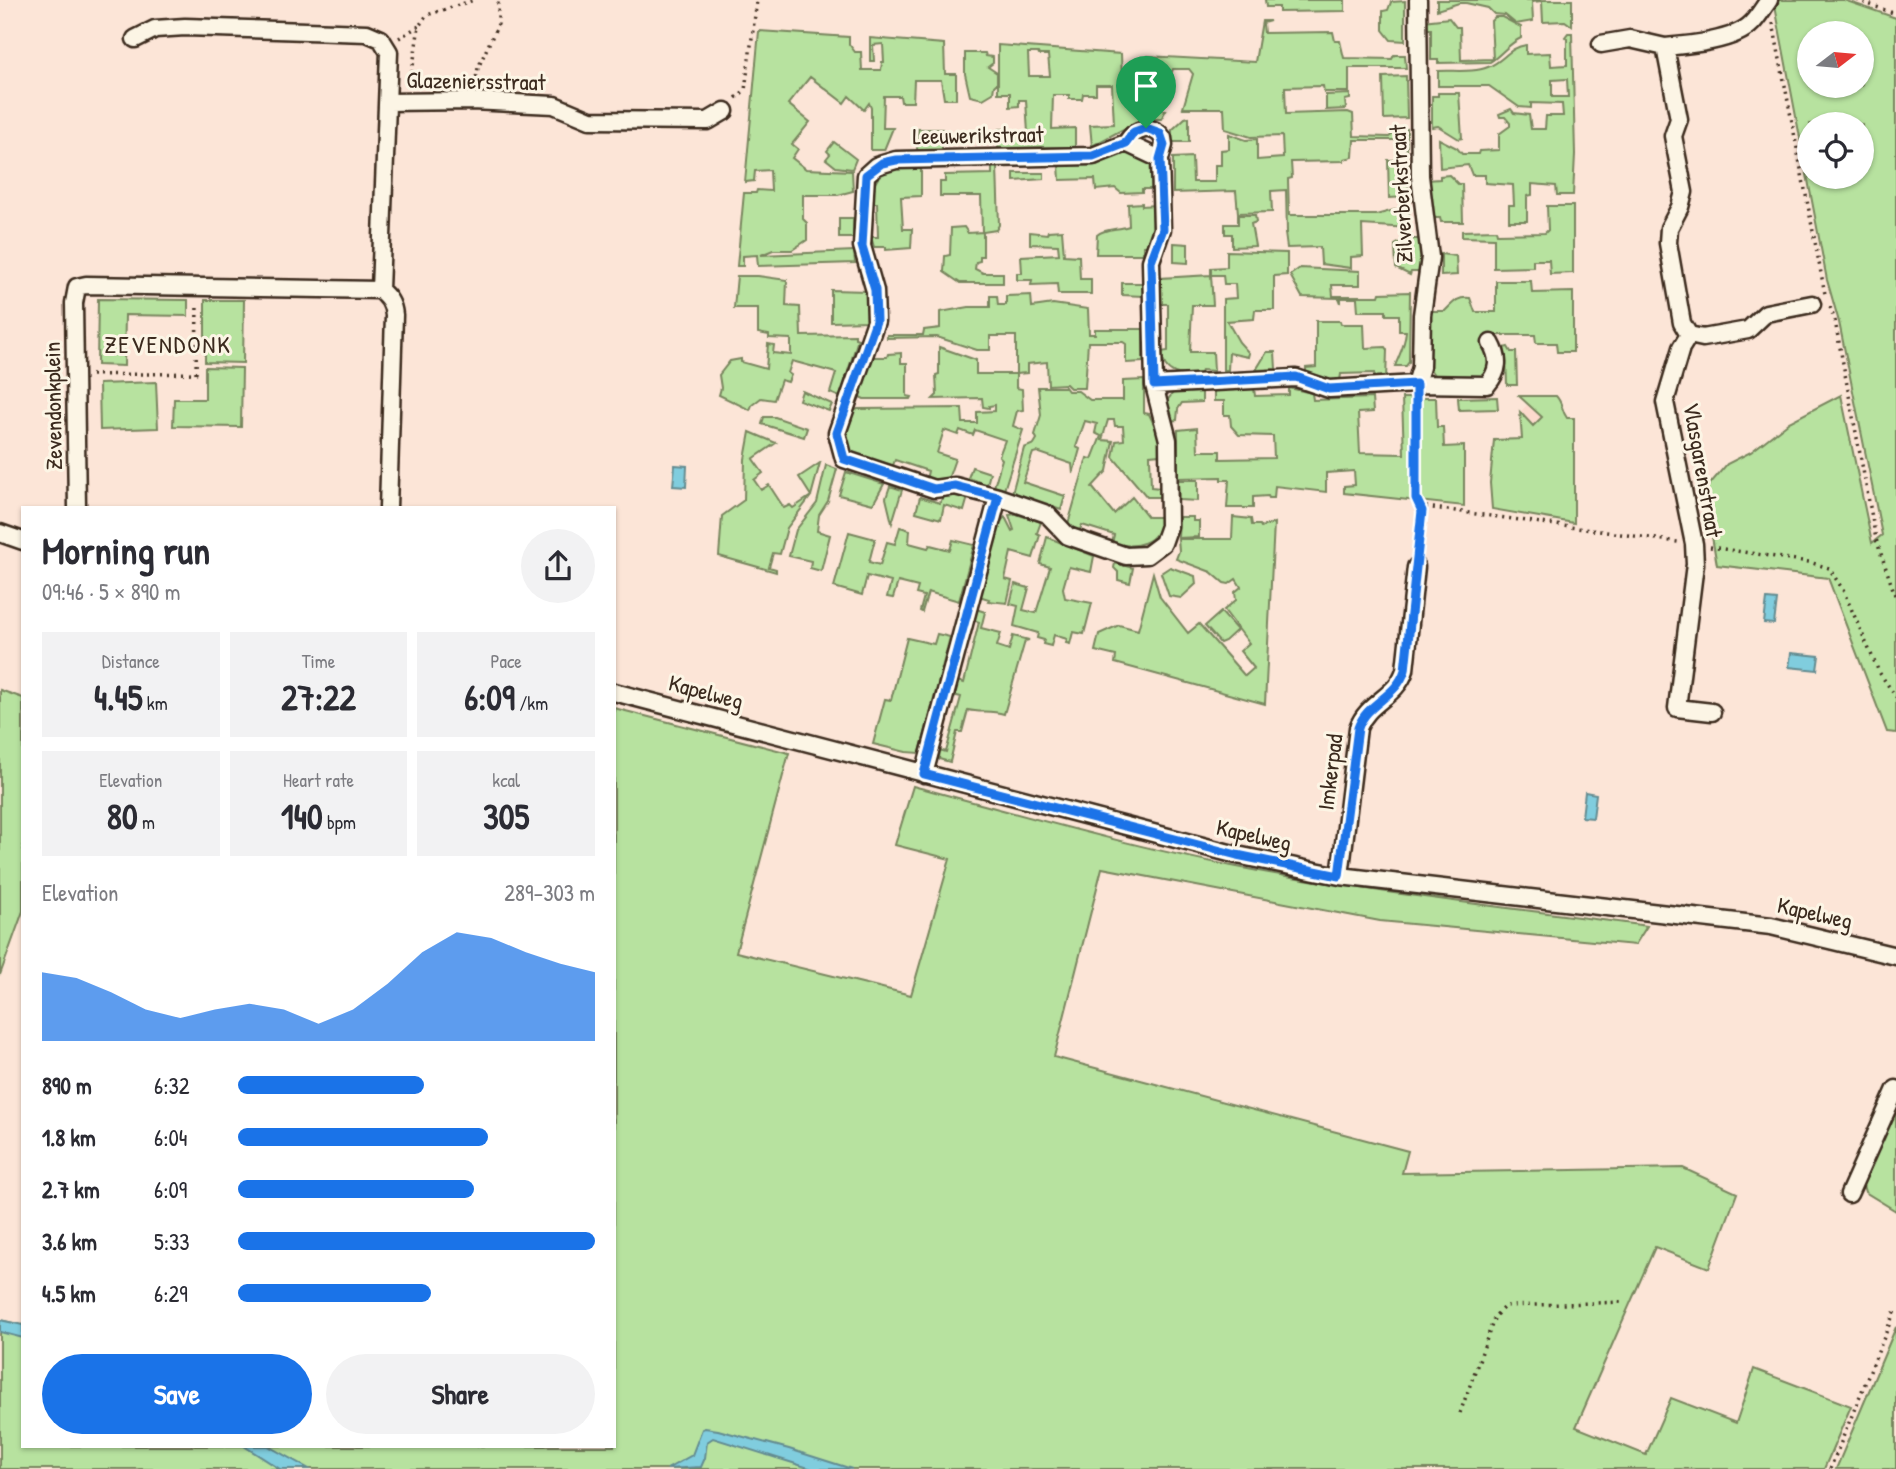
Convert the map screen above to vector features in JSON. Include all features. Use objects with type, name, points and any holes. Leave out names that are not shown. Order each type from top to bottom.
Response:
[{"type":"street","name":"Zilverberkstraat","points":[[1416,384],[1421,367],[1422,315],[1430,257],[1420,176],[1418,0]]},
{"type":"street","points":[[1601,44],[1630,39],[1665,47],[1683,46],[1732,35],[1753,23],[1769,0]]},
{"type":"street","name":"Glazeniersstraat","points":[[135,39],[155,29],[185,27],[367,33],[381,39],[388,52],[388,103],[380,290],[388,297],[394,315],[388,506]]},
{"type":"street","points":[[1665,47],[1679,119],[1673,136],[1684,192],[1670,228],[1668,243],[1682,323],[1689,335],[1703,338],[1748,330],[1766,313],[1812,304]]},
{"type":"street","name":"Glazeniersstraat","points":[[388,103],[472,101],[554,105],[590,120],[708,121],[725,111]]},
{"type":"street","name":"Leeuwerikstraat","points":[[1146,128],[1154,130],[1163,138],[1160,159],[1163,229],[1151,261],[1154,385],[1168,440],[1169,526],[1167,535],[1157,549],[1140,557],[1126,556],[1068,536],[1047,514],[998,497],[955,486],[934,489],[844,459],[837,433],[876,321],[875,290],[862,246],[866,175],[882,163],[896,160],[1093,156],[1126,143],[1134,132],[1146,128]]},
{"type":"street","points":[[1126,143],[1160,159]]},
{"type":"street","name":"Zevendonkplein","points":[[77,506],[76,287],[197,287]]},
{"type":"street","points":[[197,287],[380,290]]},
{"type":"street","name":"Vlasgarenstraat","points":[[1689,335],[1681,348],[1665,402],[1694,544],[1695,564],[1677,708],[1712,712]]},
{"type":"street","points":[[1154,385],[1296,377],[1329,389],[1416,384],[1487,385],[1498,366],[1497,354],[1491,343]]},
{"type":"street","points":[[924,774],[998,497]]},
{"type":"street","points":[[0,533],[21,540]]},
{"type":"street","name":"Imkerpad","points":[[1339,876],[1358,728],[1362,717],[1370,708],[1390,694],[1401,682],[1405,670],[1416,567]]},
{"type":"street","name":"Kapelweg","points":[[616,693],[1237,855],[1339,876],[1770,926],[1896,956]]},
{"type":"street","points":[[1849,1194],[1896,1089]]},
{"type":"path","points":[[385,47],[419,26],[427,15],[474,0]]},
{"type":"path","points":[[472,101],[478,68],[498,24],[498,0]]},
{"type":"path","points":[[725,111],[745,90],[757,0]]},
{"type":"path","points":[[1857,0],[1896,14]]},
{"type":"path","points":[[408,102],[419,26]]},
{"type":"path","points":[[75,375],[196,373],[197,287]]},
{"type":"path","points":[[1416,384],[1416,498],[1422,511],[1416,567]]},
{"type":"path","points":[[1419,506],[1694,544],[1809,562],[1829,568],[1843,590],[1879,672],[1896,697]]},
{"type":"path","points":[[1460,1413],[1495,1316],[1505,1306],[1624,1302]]},
{"type":"path","points":[[1829,1469],[1896,1308]]},
{"type":"shaded area","points":[[1527,405],[1542,417],[1534,426],[1520,412]]},
{"type":"green space","points":[[1265,0],[1345,0],[1345,11],[1279,12],[1279,7],[1266,7]]},
{"type":"green space","points":[[1437,0],[1572,0],[1572,26],[1565,21],[1543,22],[1542,1],[1532,2],[1533,21],[1516,24],[1505,15],[1494,14],[1488,8],[1466,3],[1437,10]]},
{"type":"green space","points":[[1778,0],[1844,0],[1896,18],[1896,733],[1887,732],[1828,578],[1717,565],[1704,491],[1727,464],[1751,452],[1789,422],[1841,395],[1872,543],[1882,535],[1810,189],[1874,189],[1874,112],[1797,112],[1797,122],[1775,6]]},
{"type":"green space","points":[[1405,1],[1405,41],[1391,40],[1383,30],[1383,11],[1388,10],[1391,2]]},
{"type":"green space","points":[[1495,17],[1502,17],[1521,27],[1521,38],[1490,62],[1438,63],[1438,60],[1431,60],[1431,29],[1423,29],[1423,21],[1449,18],[1456,27],[1460,27],[1461,60],[1493,59],[1491,21]]},
{"type":"green space","points":[[1262,21],[1270,21],[1263,23],[1264,33],[1333,32],[1335,41],[1340,41],[1344,58],[1392,59],[1394,55],[1405,55],[1406,68],[1349,68],[1349,92],[1324,92],[1323,86],[1285,87],[1286,114],[1348,112],[1353,114],[1354,136],[1389,137],[1397,131],[1407,129],[1407,150],[1395,140],[1354,140],[1353,157],[1344,161],[1291,162],[1292,178],[1288,179],[1289,215],[1376,215],[1398,209],[1409,210],[1409,228],[1362,225],[1363,256],[1351,257],[1351,268],[1321,264],[1320,247],[1287,248],[1286,190],[1271,191],[1272,212],[1238,213],[1236,191],[1173,193],[1173,158],[1192,157],[1193,182],[1215,182],[1215,165],[1221,165],[1221,150],[1229,149],[1229,134],[1246,140],[1257,139],[1257,160],[1283,158],[1282,136],[1251,137],[1225,129],[1224,108],[1183,108],[1193,74],[1189,69],[1173,69],[1170,84],[1160,84],[1159,78],[1144,79],[1143,109],[1166,110],[1161,119],[1142,119],[1092,146],[1090,125],[1114,124],[1112,85],[1096,85],[1096,94],[1083,94],[1082,99],[1069,99],[1069,95],[1053,95],[1052,129],[1075,128],[1075,147],[998,148],[999,129],[1010,129],[1011,134],[1028,133],[1026,100],[1019,100],[1019,106],[1010,107],[1010,93],[998,93],[998,45],[1121,54],[1122,79],[1142,79],[1142,72],[1149,72],[1148,56],[1255,62]],"holes":[[[1028,53],[1048,55],[1050,76],[1029,76]]]},
{"type":"green space","points":[[759,31],[849,37],[849,44],[855,52],[861,52],[862,70],[881,70],[884,62],[883,44],[873,45],[874,61],[870,61],[870,38],[944,44],[945,74],[956,74],[956,99],[944,99],[941,80],[914,80],[913,102],[901,102],[900,96],[884,96],[883,128],[893,128],[884,150],[871,150],[869,103],[864,110],[849,96],[844,103],[810,77],[788,104],[810,122],[792,144],[798,149],[792,158],[806,169],[852,171],[853,191],[838,195],[803,195],[803,219],[807,223],[807,240],[792,250],[773,250],[761,255],[854,251],[855,263],[758,266],[757,255],[743,256],[743,266],[737,266],[744,193],[771,191],[770,170],[755,171],[754,181],[745,182]]},
{"type":"green space","points":[[1572,33],[1575,154],[1573,195],[1557,195],[1556,186],[1532,184],[1532,195],[1527,196],[1527,221],[1509,221],[1509,205],[1514,205],[1513,185],[1485,183],[1485,175],[1472,175],[1468,165],[1440,168],[1439,139],[1457,148],[1462,154],[1499,150],[1499,134],[1510,126],[1510,123],[1499,114],[1511,109],[1514,113],[1529,115],[1531,129],[1545,129],[1546,116],[1563,116],[1562,104],[1531,103],[1531,108],[1519,107],[1489,86],[1438,86],[1438,71],[1482,69],[1526,45],[1526,54],[1550,53],[1551,66],[1567,65],[1565,37]],"holes":[[[1567,79],[1568,97],[1552,97],[1552,80]]]},
{"type":"green space","points":[[965,53],[985,53],[986,56],[993,57],[993,63],[988,67],[997,73],[997,83],[993,93],[983,99],[970,96],[965,74]]},
{"type":"green space","points":[[1406,76],[1407,118],[1384,119],[1383,77]]},
{"type":"green space","points":[[1438,93],[1459,93],[1462,138],[1459,139],[1438,126],[1432,127],[1432,96],[1438,96]]},
{"type":"green space","points":[[1350,94],[1350,99],[1345,100],[1346,109],[1326,110],[1326,95]]},
{"type":"green space","points":[[1189,117],[1189,142],[1172,142],[1172,130]]},
{"type":"green space","points":[[918,129],[942,129],[942,150],[917,150]]},
{"type":"green space","points":[[834,142],[856,159],[852,169],[836,167],[826,159],[830,154],[827,151]]},
{"type":"green space","points":[[1124,151],[1145,157],[1152,167],[1156,189],[1121,193],[1115,188],[1096,190],[1095,179],[1060,180],[1059,165],[1097,165]]},
{"type":"green space","points":[[1388,160],[1408,160],[1408,197],[1389,198]]},
{"type":"green space","points":[[992,167],[997,167],[999,225],[996,230],[983,232],[983,256],[976,262],[975,269],[983,273],[1003,273],[1003,283],[960,283],[944,272],[945,256],[950,255],[951,228],[964,227],[968,233],[982,232],[981,196],[940,196],[940,182],[945,182],[945,175],[992,174]]},
{"type":"green space","points":[[921,168],[921,196],[901,197],[903,229],[912,229],[911,248],[886,250],[886,247],[874,247],[871,237],[878,237],[877,203],[871,203],[875,182],[886,172]]},
{"type":"green space","points":[[1014,173],[1044,173],[1044,179],[1014,181]]},
{"type":"green space","points":[[1449,175],[1458,184],[1462,184],[1463,222],[1441,222],[1440,218],[1431,218],[1426,180]]},
{"type":"green space","points":[[1142,203],[1142,206],[1155,205],[1157,221],[1150,246],[1143,246],[1143,254],[1096,254],[1097,235],[1129,226],[1128,204]]},
{"type":"green space","points":[[1547,206],[1573,206],[1573,273],[1550,274],[1549,260],[1533,260],[1533,267],[1494,268],[1494,238],[1462,237],[1462,231],[1496,230],[1497,234],[1545,233],[1548,230]]},
{"type":"green space","points":[[1238,215],[1255,215],[1256,222],[1251,224],[1255,246],[1232,247],[1232,234],[1225,234],[1225,224],[1238,224]]},
{"type":"green space","points":[[839,218],[853,218],[853,238],[839,238]]},
{"type":"green space","points":[[1062,230],[1064,255],[1079,256],[1080,279],[1091,279],[1091,294],[1058,294],[1057,284],[1031,285],[1032,280],[1017,280],[1017,273],[1022,273],[1021,256],[1059,254],[1058,245],[1030,244],[1030,232],[1047,234],[1048,231]]},
{"type":"green space","points":[[1410,236],[1410,239],[1422,239],[1423,272],[1411,272],[1410,275],[1396,268],[1395,245]]},
{"type":"green space","points":[[1174,243],[1188,244],[1188,263],[1174,262]]},
{"type":"green space","points":[[1227,251],[1287,253],[1287,275],[1274,276],[1274,310],[1255,310],[1254,319],[1227,321],[1249,353],[1248,357],[1229,353],[1228,370],[1223,370],[1223,299],[1236,298],[1235,284],[1224,284],[1223,275],[1211,275],[1211,268],[1227,267]]},
{"type":"green space","points":[[1441,254],[1456,256],[1457,275],[1441,276]]},
{"type":"green space","points":[[1300,268],[1360,271],[1360,285],[1332,285],[1333,296],[1379,296],[1380,293],[1410,292],[1409,362],[1406,366],[1395,366],[1406,331],[1399,331],[1399,315],[1386,315],[1386,311],[1358,311],[1357,298],[1341,298],[1341,303],[1339,298],[1302,297],[1290,275]]},
{"type":"green space","points":[[1211,275],[1213,305],[1192,305],[1190,352],[1213,352],[1214,371],[1202,370],[1201,375],[1175,373],[1166,366],[1161,352],[1168,351],[1168,304],[1160,304],[1160,278]]},
{"type":"green space","points":[[737,276],[787,280],[786,306],[800,307],[801,336],[855,335],[858,339],[840,397],[830,393],[836,373],[792,361],[788,382],[781,380],[774,400],[761,398],[750,410],[719,395],[719,375],[730,361],[741,359],[741,362],[766,369],[768,344],[774,345],[773,353],[791,355],[791,339],[769,338],[769,335],[758,333],[758,308],[734,308]]},
{"type":"green space","points":[[1496,281],[1531,281],[1532,293],[1573,292],[1573,352],[1557,352],[1556,343],[1536,343],[1535,335],[1486,335],[1482,342],[1491,363],[1487,375],[1482,378],[1436,378],[1430,369],[1429,311],[1445,311],[1456,301],[1470,298],[1475,312],[1496,312]]},
{"type":"green space","points":[[1122,283],[1143,283],[1143,296],[1122,295]]},
{"type":"green space","points":[[831,290],[867,291],[868,321],[831,322]]},
{"type":"green space","points":[[1031,295],[1032,307],[1053,304],[1088,309],[1089,334],[1095,334],[1095,329],[1143,329],[1143,362],[1126,363],[1126,344],[1123,342],[1088,342],[1085,388],[1070,388],[1066,384],[1048,385],[1047,362],[1027,364],[1027,373],[1016,374],[1016,336],[990,336],[990,350],[977,350],[937,337],[887,338],[887,335],[923,335],[924,330],[940,328],[940,312],[990,307],[990,296],[997,296],[998,305],[1006,305],[1006,296]]},
{"type":"green space","points":[[98,299],[188,300],[188,316],[125,315],[124,366],[97,365]]},
{"type":"green space","points":[[205,300],[244,300],[243,363],[205,362]]},
{"type":"green space","points":[[1316,321],[1364,324],[1365,348],[1385,347],[1387,350],[1386,380],[1375,380],[1374,373],[1341,374],[1340,381],[1306,377],[1306,368],[1316,367]]},
{"type":"green space","points":[[939,347],[976,360],[976,374],[1016,374],[1016,388],[1022,389],[1023,410],[1017,411],[1013,426],[1023,430],[1004,490],[994,487],[1002,459],[999,456],[1005,440],[975,430],[973,435],[960,430],[958,435],[944,430],[937,453],[955,459],[948,479],[926,480],[928,471],[895,460],[892,468],[855,456],[847,446],[848,423],[853,411],[858,409],[962,408],[963,423],[977,423],[977,412],[995,411],[995,405],[983,407],[982,398],[933,399],[937,395]]},
{"type":"green space","points":[[1508,347],[1511,352],[1516,352],[1517,385],[1507,385],[1504,348]]},
{"type":"green space","points":[[1267,352],[1275,352],[1276,369],[1256,370]]},
{"type":"green space","points":[[901,353],[901,363],[907,363],[907,396],[912,397],[911,399],[860,397],[859,388],[874,357]]},
{"type":"green space","points":[[205,367],[242,368],[241,427],[173,426],[174,399],[205,399]]},
{"type":"green space","points":[[1144,380],[1144,413],[1149,414],[1159,435],[1160,454],[1150,455],[1151,487],[1160,488],[1161,497],[1147,497],[1113,457],[1116,441],[1124,440],[1123,426],[1115,426],[1114,420],[1108,420],[1102,440],[1113,441],[1107,471],[1092,487],[1114,514],[1132,497],[1148,517],[1161,517],[1160,526],[1151,539],[1137,545],[1120,545],[1112,543],[1114,535],[1082,525],[1079,532],[1068,524],[1087,458],[1092,459],[1101,436],[1095,433],[1097,424],[1085,421],[1076,447],[1080,449],[1073,474],[1072,464],[1033,453],[1023,482],[1065,496],[1061,510],[1012,493],[1024,448],[1034,444],[1037,439],[1035,435],[1041,415],[1038,387],[1065,387],[1068,391],[1078,391],[1090,400],[1123,400],[1123,381]]},
{"type":"green space","points":[[156,382],[158,428],[100,430],[99,384]]},
{"type":"green space","points":[[1254,388],[1255,396],[1289,395],[1289,388],[1312,393],[1313,400],[1372,398],[1373,412],[1358,413],[1360,453],[1404,454],[1402,398],[1436,398],[1437,427],[1443,427],[1444,447],[1464,446],[1464,506],[1344,493],[1344,486],[1355,485],[1354,471],[1326,473],[1326,492],[1275,486],[1274,498],[1253,497],[1253,508],[1227,508],[1229,480],[1221,480],[1221,477],[1178,478],[1178,430],[1197,428],[1198,451],[1220,451],[1220,459],[1274,458],[1273,436],[1239,435],[1231,426],[1230,415],[1224,415],[1224,401],[1214,401],[1214,389]]},
{"type":"green space","points":[[1202,390],[1202,402],[1182,403],[1178,409],[1177,420],[1170,421],[1166,402],[1173,393]]},
{"type":"green space","points":[[802,391],[832,404],[829,411],[799,400]]},
{"type":"green space","points":[[1519,396],[1556,396],[1567,418],[1574,418],[1574,523],[1492,509],[1490,483],[1494,440],[1522,439],[1520,412],[1533,426],[1542,417]]},
{"type":"green space","points":[[1497,397],[1498,409],[1459,410],[1458,398]]},
{"type":"green space","points":[[764,417],[775,417],[807,428],[804,437],[762,424]]},
{"type":"green space","points":[[750,432],[776,443],[753,459],[763,473],[754,480],[761,490],[769,485],[784,508],[790,505],[793,508],[811,496],[787,528],[780,554],[773,553],[769,567],[776,569],[776,572],[719,556],[722,516],[744,500],[745,459]]},
{"type":"green space","points":[[820,463],[811,496],[799,477]]},
{"type":"green space","points":[[826,465],[837,469],[828,501],[819,515],[817,531],[830,535],[821,571],[810,568],[811,561],[789,556],[796,530],[817,503]]},
{"type":"green space","points":[[972,467],[990,473],[987,485],[968,478]]},
{"type":"green space","points":[[846,472],[884,484],[873,504],[839,495]]},
{"type":"green space","points":[[1178,480],[1198,480],[1198,501],[1179,500]]},
{"type":"green space","points":[[890,486],[902,490],[892,523],[886,498]]},
{"type":"green space","points":[[957,493],[968,497],[964,511],[944,505],[941,519],[916,512],[920,497],[940,503],[944,494]]},
{"type":"green space","points":[[1016,514],[1041,522],[1033,558],[1011,552],[1005,579],[1012,581],[1007,603],[988,601],[989,599],[979,596],[999,523],[1005,517],[1012,531],[1014,530],[1009,515]]},
{"type":"green space","points":[[1179,517],[1193,517],[1193,521],[1199,521],[1199,537],[1178,538]]},
{"type":"green space","points":[[1233,517],[1251,519],[1252,525],[1261,527],[1274,523],[1265,704],[1115,663],[1116,656],[1095,651],[1099,634],[1119,625],[1138,630],[1153,573],[1160,597],[1188,633],[1199,624],[1245,676],[1254,668],[1240,651],[1249,643],[1224,610],[1236,600],[1235,592],[1241,587],[1236,579],[1229,584],[1224,583],[1211,572],[1176,559],[1179,551],[1178,539],[1232,539]]},
{"type":"green space","points":[[900,527],[910,530],[909,543],[928,548],[930,545],[950,550],[953,540],[974,545],[959,601],[928,592],[922,612],[920,611],[924,596],[916,594],[918,587],[898,582],[893,598],[887,597],[891,582],[867,576],[862,595],[834,587],[849,532],[875,539],[869,562],[880,565],[887,542],[895,544]]},
{"type":"green space","points":[[1047,537],[1094,556],[1091,572],[1069,567],[1063,588],[1065,598],[1092,603],[1084,634],[1073,632],[1070,644],[1066,643],[1067,639],[1054,635],[1051,646],[1043,644],[1044,640],[1037,638],[1038,633],[1014,626],[1018,606],[1010,604],[1015,584],[1029,588],[1023,610],[1036,613],[1050,567],[1040,564]]},
{"type":"green space","points":[[1115,563],[1133,568],[1130,583],[1118,580]]},
{"type":"green space","points":[[1170,567],[1195,576],[1196,584],[1181,598],[1169,596],[1161,573]]},
{"type":"green space","points":[[976,609],[985,612],[981,628],[1001,633],[997,646],[1009,650],[1013,636],[1029,640],[1025,641],[1004,714],[968,710],[962,732],[957,732],[950,762],[939,759],[940,750],[946,752],[961,697],[953,695],[957,681],[964,683],[979,622],[973,620]]},
{"type":"green space","points":[[1221,612],[1237,630],[1220,643],[1205,626]]},
{"type":"green space","points":[[937,634],[950,637],[920,753],[873,744],[885,699],[891,700],[907,638],[934,644]]},
{"type":"green space","points":[[0,690],[21,697],[21,917],[0,975]]},
{"type":"green space","points":[[616,709],[789,753],[736,952],[911,995],[950,859],[895,845],[913,786],[1112,839],[1284,876],[1647,926],[1635,945],[1380,921],[1102,868],[1054,1057],[1408,1151],[1402,1173],[1683,1168],[1737,1193],[1709,1268],[1655,1247],[1576,1427],[1646,1455],[1671,1398],[1736,1423],[1754,1369],[1851,1406],[1824,1469],[0,1469],[0,1320],[21,1325],[21,1448],[616,1448]]},
{"type":"green space","points":[[1896,1100],[1896,1211],[1865,1192],[1862,1182]]},
{"type":"green space","points":[[1896,1327],[1896,1469],[1836,1469]]},
{"type":"water","points":[[675,465],[687,466],[686,487],[673,486]]},
{"type":"water","points":[[1767,599],[1777,600],[1774,624],[1764,623]]},
{"type":"water","points":[[1791,653],[1819,656],[1817,670],[1789,667]]},
{"type":"water","points":[[1585,792],[1596,794],[1593,818],[1582,817]]},
{"type":"water","points":[[0,1320],[21,1325],[21,1337],[0,1332]]},
{"type":"water","points":[[702,1429],[789,1449],[852,1469],[812,1469],[713,1438],[707,1442],[701,1467],[667,1469],[692,1455]]},
{"type":"water","points":[[247,1448],[272,1448],[309,1469],[280,1469]]},
{"type":"district","name":"ZEVENDONK","points":[[168,345]]},
{"type":"route","points":[[1146,128],[1160,133],[1164,145],[1160,159],[1163,229],[1151,261],[1154,385],[1296,377],[1329,389],[1416,384],[1416,498],[1422,511],[1405,670],[1401,682],[1390,694],[1370,708],[1362,717],[1358,728],[1339,876],[1237,855],[924,774],[998,497],[955,486],[934,489],[844,459],[837,433],[876,321],[875,290],[862,246],[866,175],[882,163],[896,160],[1093,156],[1126,143],[1134,132],[1146,128]]}]
